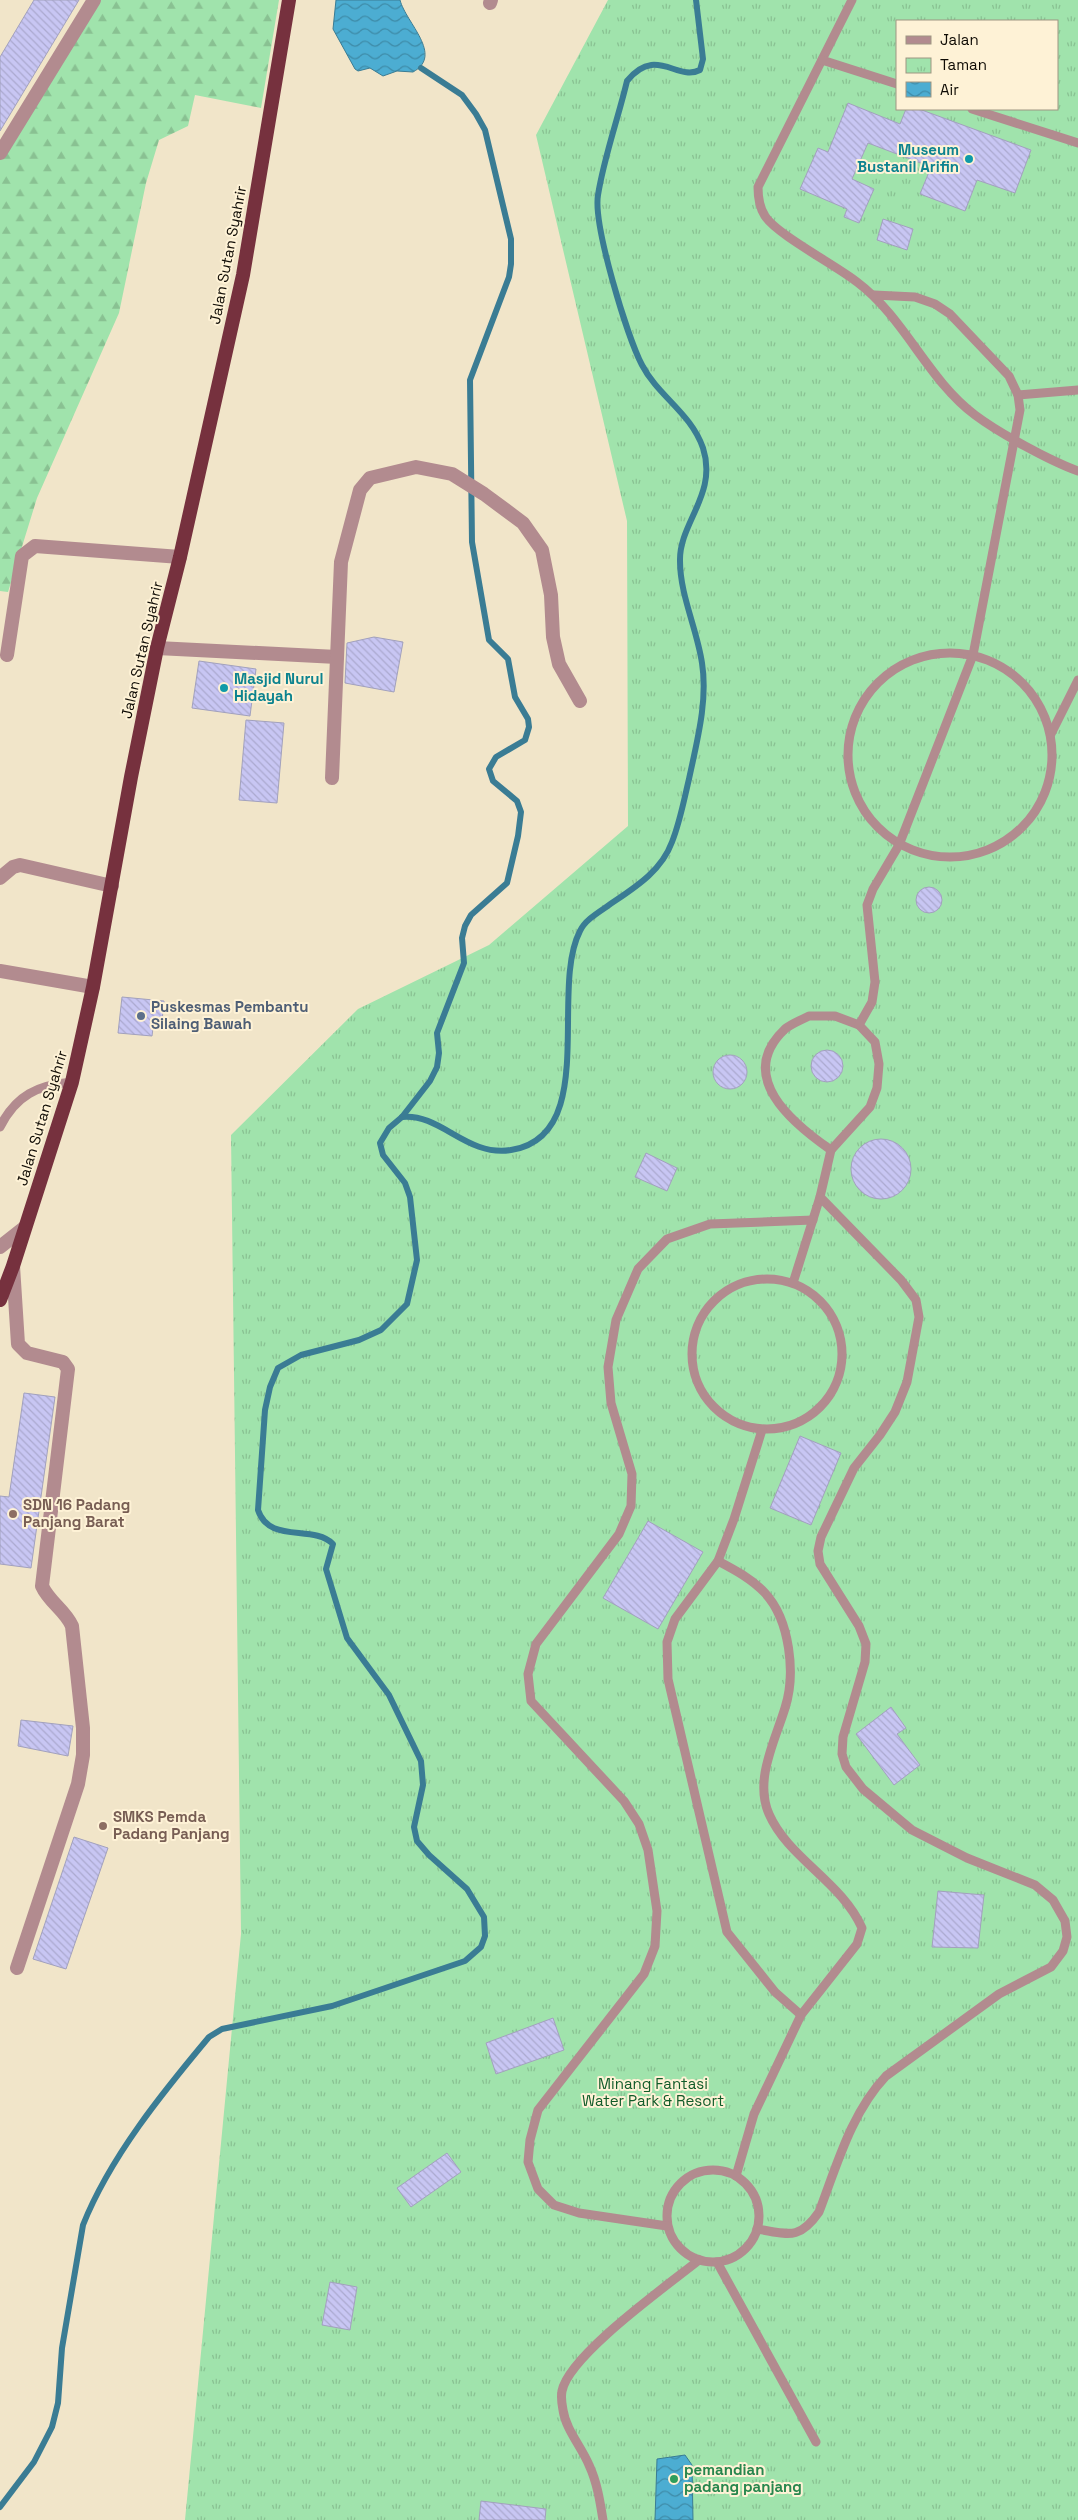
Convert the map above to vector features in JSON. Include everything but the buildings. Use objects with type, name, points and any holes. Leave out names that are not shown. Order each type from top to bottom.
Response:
[{"type":"highway","name":"Jalan Sutan Syahrir","points":[[0,1300],[13,1266],[72,1082],[94,987],[131,777],[157,648],[180,557],[243,275],[288,0]]},
{"type":"street","points":[[0,153],[94,0]]},
{"type":"street","points":[[332,778],[341,562],[360,490],[370,478],[416,467],[452,474],[484,494],[523,523],[542,550],[551,595],[553,637],[559,664],[580,701]]},
{"type":"street","points":[[7,655],[22,556],[35,546],[180,557]]},
{"type":"street","points":[[157,648],[337,657]]},
{"type":"street","points":[[0,878],[13,867],[20,865],[112,886]]},
{"type":"street","points":[[0,971],[94,987]]},
{"type":"street","points":[[0,1247],[24,1228]]},
{"type":"street","points":[[13,1266],[18,1344],[27,1353],[63,1362],[68,1369],[42,1586],[45,1594],[68,1618],[72,1626],[83,1728],[83,1755],[78,1784],[17,1968]]},
{"type":"lane","points":[[852,0],[758,187],[759,204],[766,218],[773,224],[874,295],[946,388],[974,415],[1016,440],[1078,471]]},
{"type":"lane","points":[[822,60],[896,84]]},
{"type":"lane","points":[[975,110],[1078,143]]},
{"type":"lane","points":[[859,1025],[872,1002],[874,982],[867,905],[873,889],[899,845],[973,654],[1016,440],[1020,410],[1018,396],[1009,376],[950,314],[934,304],[915,297],[874,295]]},
{"type":"lane","points":[[1018,396],[1078,390]]},
{"type":"lane","points":[[936,653],[973,654],[1008,670],[1036,698],[1051,734],[1052,773],[1038,809],[1010,838],[975,855],[936,857],[899,845],[871,822],[853,790],[848,754],[854,718],[873,687],[902,665],[936,653]]},
{"type":"lane","points":[[1051,734],[1078,680]]},
{"type":"lane","points":[[793,1283],[820,1197],[831,1150],[870,1107],[877,1088],[879,1064],[875,1042],[859,1025],[835,1016],[808,1016],[785,1029],[770,1049],[764,1075],[773,1097],[811,1136],[831,1150]]},
{"type":"lane","points":[[0,1127],[21,1097],[49,1084],[72,1082]]},
{"type":"lane","points":[[757,2229],[790,2235],[801,2232],[810,2224],[819,2212],[853,2125],[872,2091],[886,2076],[999,1994],[1051,1967],[1062,1952],[1066,1937],[1065,1921],[1053,1900],[1035,1885],[967,1858],[912,1830],[863,1788],[846,1768],[842,1754],[843,1737],[865,1662],[866,1644],[859,1626],[820,1564],[818,1551],[821,1536],[854,1468],[895,1412],[907,1382],[919,1317],[916,1300],[901,1280],[820,1197]]},
{"type":"lane","points":[[668,2226],[579,2213],[554,2205],[538,2189],[528,2162],[530,2140],[538,2110],[644,1974],[655,1946],[657,1910],[648,1850],[639,1824],[624,1800],[531,1701],[528,1674],[536,1644],[619,1534],[631,1506],[632,1474],[610,1403],[608,1367],[616,1320],[638,1269],[667,1239],[710,1224],[813,1220]]},
{"type":"lane","points":[[768,1278],[793,1283],[819,1298],[837,1324],[843,1354],[837,1384],[819,1410],[792,1426],[762,1430],[737,1423],[716,1409],[700,1389],[692,1364],[694,1339],[703,1315],[720,1296],[742,1283],[768,1278]]},
{"type":"lane","points":[[762,1430],[734,1519],[718,1561],[675,1619],[667,1642],[668,1679],[727,1932],[775,1992],[801,2015]]},
{"type":"lane","points":[[718,1561],[744,1576],[766,1594],[783,1622],[789,1647],[790,1672],[786,1705],[766,1764],[765,1795],[769,1814],[781,1834],[841,1894],[856,1914],[862,1928],[857,1944],[801,2015],[754,2114],[736,2176]]},
{"type":"lane","points":[[720,2170],[736,2176],[748,2186],[756,2199],[759,2214],[757,2229],[748,2245],[734,2257],[717,2262],[699,2260],[684,2253],[674,2241],[668,2226],[667,2208],[674,2192],[686,2178],[702,2171],[720,2170]]},
{"type":"lane","points":[[603,2520],[599,2496],[589,2464],[568,2426],[563,2410],[562,2390],[572,2373],[605,2336],[699,2260]]},
{"type":"lane","points":[[717,2262],[816,2442]]},
{"type":"green space","points":[[87,0],[279,0],[261,108],[195,95],[188,126],[159,140],[146,183],[119,313],[37,498],[8,592],[0,591],[0,143]]},
{"type":"green space","name":"Minang Fantasi Water Park & Resort","points":[[608,0],[1078,0],[1078,2520],[185,2520],[241,1934],[231,1135],[358,1009],[489,945],[628,826],[627,521],[536,135]]},
{"type":"water","points":[[336,0],[400,0],[424,48],[425,57],[422,65],[413,72],[397,71],[383,76],[370,68],[358,71],[355,69],[333,29]]},
{"type":"water","name":"pemandian padang panjang","points":[[685,2455],[692,2465],[693,2520],[655,2520],[657,2459]]},
{"type":"waterway","points":[[402,1117],[429,1121],[467,1142],[495,1150],[511,1150],[538,1139],[555,1118],[564,1090],[572,957],[580,931],[593,916],[637,886],[654,871],[667,853],[680,819],[698,736],[704,692],[700,650],[681,574],[681,547],[702,494],[706,480],[706,465],[703,448],[698,436],[683,415],[649,376],[636,351],[612,280],[601,230],[598,195],[627,81],[647,66],[666,66],[683,72],[700,70],[703,59],[696,0]]},
{"type":"waterway","points":[[0,2507],[34,2462],[52,2427],[58,2403],[62,2348],[83,2225],[94,2200],[139,2126],[209,2037],[222,2029],[332,2006],[465,1961],[481,1947],[485,1936],[484,1917],[467,1889],[429,1855],[417,1841],[414,1827],[423,1785],[421,1761],[389,1695],[347,1638],[326,1569],[333,1544],[324,1538],[314,1535],[272,1527],[264,1520],[258,1510],[265,1410],[270,1387],[278,1368],[301,1355],[359,1340],[381,1330],[407,1304],[417,1260],[410,1197],[405,1183],[383,1155],[380,1143],[389,1128],[402,1117],[430,1081],[437,1067],[439,1053],[437,1033],[464,963],[462,938],[465,926],[471,915],[507,883],[518,836],[521,812],[517,801],[493,781],[489,769],[496,757],[525,740],[529,727],[528,719],[515,697],[508,659],[489,640],[472,542],[470,380],[509,277],[511,239],[485,130],[462,95],[421,68]]},
{"type":"place","name":"Museum Bustanil Arifin","points":[[969,159]]},
{"type":"place","name":"Masjid Nurul Hidayah","points":[[224,688]]},
{"type":"place","name":"Puskesmas Pembantu Silaing Bawah","points":[[141,1016]]},
{"type":"place","name":"SDN 16 Padang Panjang Barat","points":[[13,1514]]},
{"type":"place","name":"SMKS Pemda Padang Panjang","points":[[103,1826]]},
{"type":"place","name":"pemandian padang panjang","points":[[674,2479]]}]
